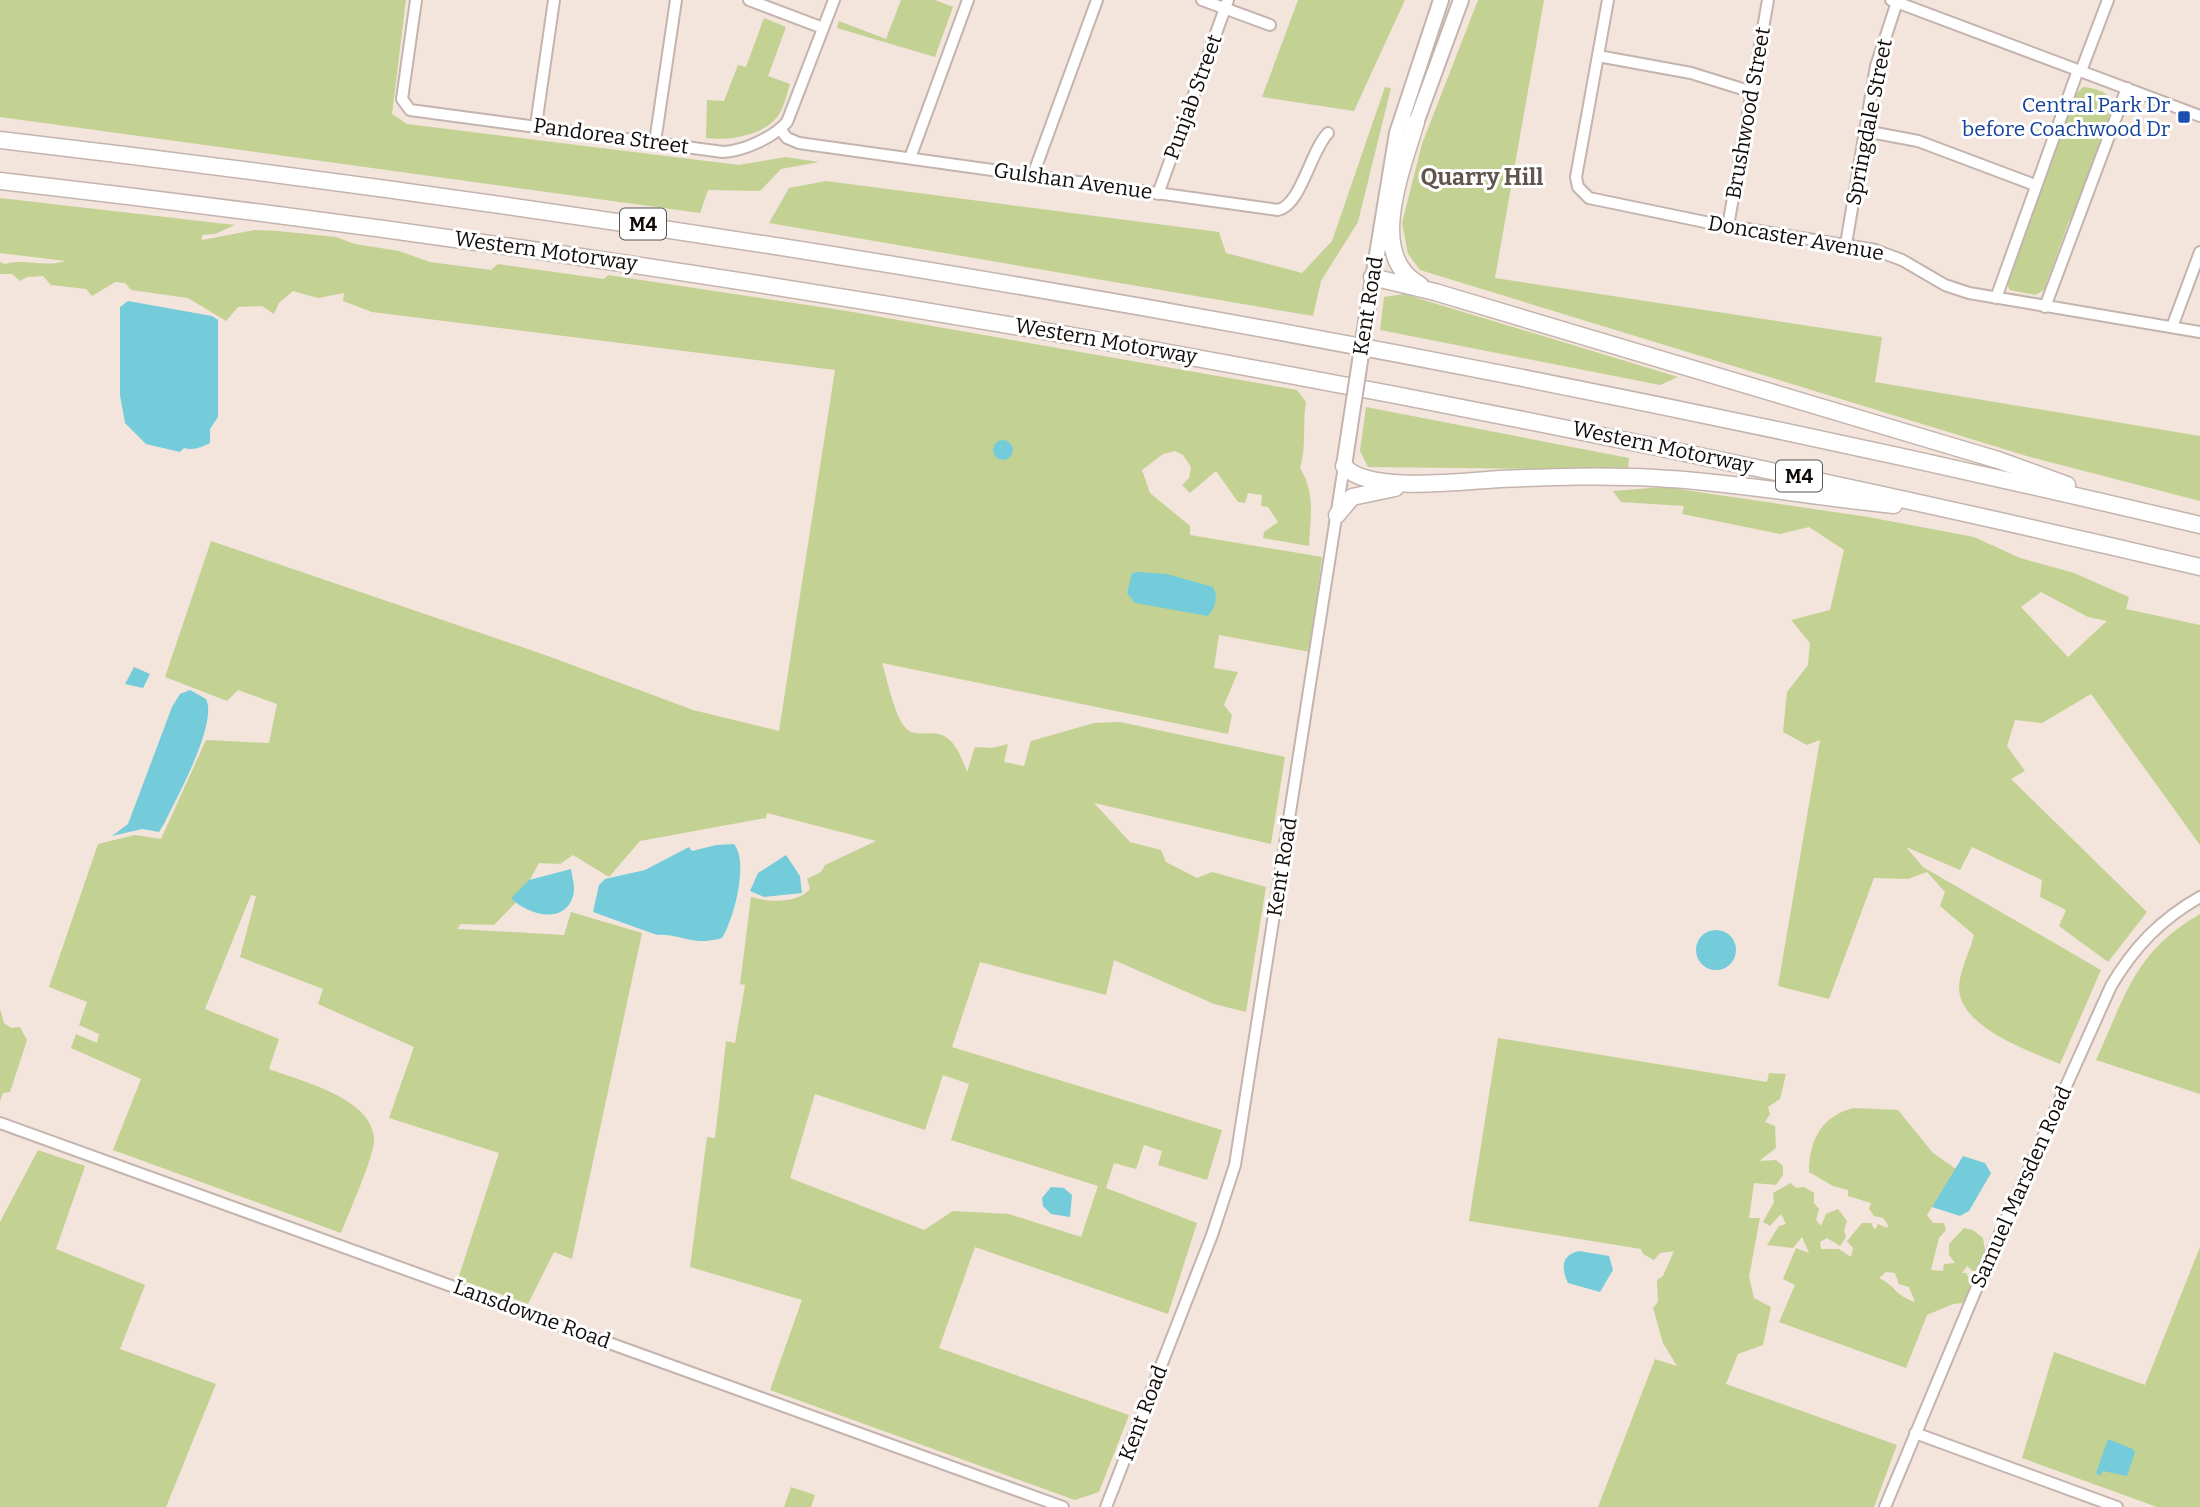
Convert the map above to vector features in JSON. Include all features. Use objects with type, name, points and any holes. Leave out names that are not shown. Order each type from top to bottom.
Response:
[{"type":"highway","points":[[1416,122],[1392,215],[1392,247],[1397,265],[1403,273],[1435,292]]},
{"type":"highway","name":"Western Motorway","points":[[0,140],[489,202],[962,274],[1283,331],[1646,402],[2200,525]]},
{"type":"highway","name":"Western Motorway","points":[[0,181],[248,210],[590,258],[1095,338],[1456,405],[1969,513],[2200,567]]},
{"type":"highway","points":[[1372,277],[1435,292],[1998,460],[2130,508]]},
{"type":"highway","points":[[1345,466],[1361,478],[1418,483],[1552,477],[1654,478],[1969,513]]},
{"type":"highway","points":[[1337,515],[1352,497],[1418,483]]},
{"type":"main road","name":"Kent Road","points":[[1345,466],[1384,207],[1406,102],[1441,0]]},
{"type":"main road","name":"Kent Road","points":[[1384,207],[1461,0]]},
{"type":"street","name":"Pandorea Street","points":[[416,0],[402,95],[406,108],[729,152],[780,129]]},
{"type":"street","points":[[536,125],[554,0]]},
{"type":"street","points":[[656,142],[676,0]]},
{"type":"street","points":[[749,0],[823,28]]},
{"type":"street","points":[[780,129],[792,114],[834,0]]},
{"type":"street","points":[[910,158],[968,0]]},
{"type":"street","points":[[1033,175],[1097,0]]},
{"type":"street","points":[[1202,0],[1226,4],[1270,25]]},
{"type":"street","name":"Doncaster Avenue","points":[[1608,0],[1577,173],[1581,191],[1597,201],[1728,226],[1846,244],[1894,256],[1958,290],[2200,332]]},
{"type":"street","name":"Brushwood Street","points":[[1728,226],[1768,0]]},
{"type":"street","points":[[1996,298],[2035,185],[2108,0]]},
{"type":"street","points":[[1894,1],[2200,116]]},
{"type":"street","name":"Springdale Street","points":[[1846,244],[1878,56],[1894,1]]},
{"type":"street","name":"Punjab Street","points":[[1158,194],[1226,4]]},
{"type":"street","points":[[1598,56],[1691,73],[1752,92]]},
{"type":"street","points":[[2045,307],[2127,88]]},
{"type":"street","name":"Gulshan Avenue","points":[[780,129],[787,138],[799,143],[1158,194],[1284,208],[1293,201],[1319,143],[1328,133]]},
{"type":"street","points":[[1865,131],[1917,141],[2035,185]]},
{"type":"street","points":[[2172,327],[2200,252]]},
{"type":"street","name":"Kent Road","points":[[1106,1507],[1212,1235],[1235,1165],[1345,466]]},
{"type":"street","name":"Samuel Marsden Road","points":[[1885,1507],[1995,1244],[2111,986],[2155,927],[2200,897]]},
{"type":"street","name":"Lansdowne Road","points":[[0,1123],[1063,1507]]},
{"type":"street","points":[[1916,1433],[2117,1507]]},
{"type":"green space","points":[[0,0],[406,0],[392,114],[407,124],[739,165],[786,157],[819,162],[781,169],[760,191],[708,190],[700,213],[0,117]]},
{"type":"green space","points":[[901,0],[935,0],[953,7],[935,57],[837,28],[839,21],[886,39]]},
{"type":"green space","points":[[1298,0],[1405,0],[1354,111],[1262,97]]},
{"type":"green space","points":[[1478,0],[1544,0],[1495,278],[1882,337],[1875,382],[2200,436],[2200,501],[2030,457],[1420,270],[1408,254],[1402,223],[1422,144]]},
{"type":"green space","points":[[764,18],[786,27],[768,76],[790,84],[782,109],[772,123],[754,133],[734,138],[706,138],[707,100],[724,101],[738,65],[746,67]]},
{"type":"green space","points":[[1385,87],[1391,88],[1358,222],[1321,281],[1313,316],[769,223],[789,188],[826,181],[1219,232],[1226,253],[1302,273],[1332,241]]},
{"type":"green space","points":[[2083,87],[2104,93],[2113,103],[2075,219],[2069,221],[2044,290],[2035,295],[2010,290],[2006,283],[2031,216],[2029,211],[2077,93]]},
{"type":"green space","points":[[0,198],[235,225],[215,234],[202,235],[202,240],[255,230],[278,231],[336,237],[355,244],[399,251],[430,262],[491,270],[498,264],[604,279],[608,275],[847,311],[1297,390],[1306,402],[1300,468],[1310,496],[1309,546],[1263,538],[1264,532],[1278,522],[1268,507],[1261,506],[1262,495],[1248,493],[1245,503],[1238,502],[1216,471],[1190,493],[1182,485],[1189,478],[1191,467],[1183,455],[1175,451],[1163,454],[1142,470],[1150,493],[1190,526],[1190,535],[1322,557],[1310,652],[1219,635],[1214,668],[1238,672],[1224,705],[1232,715],[1228,734],[882,663],[894,705],[904,726],[911,732],[934,733],[951,741],[967,772],[975,747],[992,748],[1008,744],[1004,762],[1024,766],[1031,741],[1094,723],[1120,722],[1285,757],[1271,844],[1094,803],[1130,842],[1161,850],[1166,862],[1197,878],[1212,872],[1266,887],[1246,1012],[1214,1004],[1114,960],[1106,995],[980,962],[952,1047],[1222,1130],[1207,1180],[1158,1165],[1162,1151],[1144,1145],[1136,1169],[1114,1163],[1106,1188],[1197,1223],[1168,1314],[975,1247],[939,1348],[1129,1415],[1099,1492],[1075,1500],[770,1390],[802,1300],[690,1267],[707,1137],[715,1138],[726,1041],[735,1043],[745,985],[740,984],[751,897],[774,901],[798,897],[810,889],[807,879],[821,872],[825,865],[876,841],[767,813],[766,818],[640,841],[609,877],[573,855],[560,864],[539,863],[520,898],[494,925],[461,924],[457,929],[564,935],[571,912],[642,933],[572,1259],[554,1252],[528,1304],[458,1279],[499,1153],[389,1118],[414,1047],[318,1004],[323,989],[240,957],[256,896],[251,895],[205,1009],[279,1039],[269,1069],[334,1093],[362,1113],[371,1126],[373,1149],[341,1233],[113,1150],[141,1079],[71,1048],[76,1034],[97,1043],[99,1034],[79,1025],[87,1002],[49,987],[98,844],[135,835],[161,839],[206,740],[269,743],[277,704],[238,690],[227,701],[165,677],[211,541],[548,656],[693,710],[779,731],[835,370],[372,312],[343,301],[344,293],[318,298],[293,291],[279,303],[274,314],[262,306],[238,307],[226,321],[188,298],[131,290],[125,283],[115,282],[92,296],[86,289],[51,285],[43,276],[27,277],[20,281],[12,274],[0,274],[0,262],[50,264],[66,261],[0,253]],"holes":[[[943,1075],[969,1084],[951,1140],[1098,1186],[1081,1237],[1009,1214],[953,1211],[924,1230],[790,1178],[815,1094],[925,1130]]]},
{"type":"green space","points":[[1404,294],[1678,377],[1660,385],[1380,330],[1384,297]]},
{"type":"green space","points":[[1366,407],[1629,458],[1628,470],[1368,467],[1360,451]]},
{"type":"green space","points":[[1664,487],[1868,517],[1974,537],[2020,558],[2074,573],[2129,597],[2126,609],[2200,625],[2200,845],[2091,694],[2042,723],[2015,720],[2007,746],[2025,771],[2011,779],[2147,912],[2108,962],[2059,926],[2066,910],[2040,897],[2042,880],[1972,847],[1960,870],[1906,847],[1923,867],[2101,970],[2060,1064],[2015,1045],[1983,1026],[1971,1015],[1962,1002],[1959,982],[1974,935],[1940,906],[1945,892],[1927,872],[1908,879],[1874,878],[1829,999],[1778,986],[1820,740],[1807,745],[1783,732],[1787,692],[1808,665],[1810,643],[1791,620],[1830,610],[1844,550],[1809,527],[1780,534],[1682,514],[1684,506],[1621,502],[1613,491]],"holes":[[[2041,592],[2088,617],[2107,621],[2068,657],[2021,607]]]},
{"type":"green space","points":[[2200,914],[2200,1094],[2096,1060],[2134,977],[2146,960],[2160,944]]},
{"type":"green space","points":[[0,1009],[4,1023],[11,1028],[20,1027],[27,1040],[10,1092],[3,1093],[0,1101]]},
{"type":"green space","points":[[1498,1038],[1767,1082],[1769,1073],[1786,1074],[1780,1099],[1768,1107],[1770,1114],[1765,1122],[1775,1126],[1776,1148],[1759,1161],[1776,1160],[1783,1166],[1783,1175],[1776,1185],[1754,1183],[1749,1218],[1760,1218],[1749,1277],[1754,1298],[1771,1307],[1763,1345],[1738,1354],[1726,1384],[1897,1445],[1874,1507],[1598,1507],[1655,1359],[1677,1366],[1663,1343],[1653,1308],[1658,1302],[1657,1280],[1663,1276],[1674,1251],[1660,1253],[1654,1260],[1643,1254],[1641,1249],[1469,1221]]},
{"type":"green space","points":[[1853,1108],[1898,1110],[1933,1153],[1956,1169],[1927,1215],[1933,1223],[1944,1223],[1946,1230],[1939,1238],[1931,1270],[1943,1271],[1944,1264],[1955,1263],[1949,1255],[1949,1244],[1964,1228],[1973,1230],[1983,1238],[1985,1250],[1977,1275],[1967,1266],[1962,1273],[1966,1273],[1972,1284],[1964,1303],[1953,1304],[1927,1315],[1906,1368],[1779,1322],[1795,1285],[1783,1279],[1796,1248],[1809,1253],[1802,1237],[1793,1248],[1767,1245],[1779,1226],[1786,1224],[1781,1214],[1770,1226],[1763,1222],[1774,1202],[1773,1193],[1791,1183],[1796,1188],[1804,1187],[1814,1193],[1814,1203],[1819,1209],[1816,1220],[1821,1226],[1826,1214],[1838,1209],[1847,1221],[1844,1230],[1846,1237],[1840,1246],[1827,1238],[1820,1242],[1821,1249],[1839,1249],[1851,1257],[1853,1248],[1847,1241],[1862,1223],[1871,1223],[1875,1230],[1878,1224],[1887,1228],[1888,1225],[1883,1218],[1874,1216],[1869,1209],[1871,1203],[1848,1196],[1848,1190],[1833,1186],[1809,1172],[1812,1150],[1819,1131],[1825,1123]],"holes":[[[1886,1272],[1895,1273],[1899,1284],[1909,1287],[1915,1302],[1879,1278]]]},
{"type":"green space","points":[[38,1150],[85,1166],[56,1249],[145,1285],[120,1349],[216,1384],[166,1507],[0,1507],[0,1222]]},
{"type":"green space","points":[[2200,1247],[2200,1507],[2157,1507],[2022,1458],[2054,1352],[2145,1385]]},
{"type":"green space","points":[[791,1487],[815,1495],[811,1507],[784,1507]]},
{"type":"water","points":[[128,301],[212,316],[218,320],[218,417],[210,429],[210,443],[194,449],[184,448],[180,452],[146,444],[125,423],[120,395],[120,307]]},
{"type":"water","points":[[1003,440],[1010,443],[1013,450],[1010,457],[1003,460],[996,457],[993,450],[996,443]]},
{"type":"water","points":[[1132,573],[1167,574],[1213,587],[1216,598],[1213,610],[1208,616],[1135,603],[1127,593]]},
{"type":"water","points":[[134,667],[150,674],[143,688],[125,684]]},
{"type":"water","points":[[190,690],[206,699],[206,725],[195,760],[165,822],[159,832],[142,829],[112,836],[128,824],[172,707],[180,694]]},
{"type":"water","points":[[734,844],[738,852],[740,877],[735,905],[722,938],[702,941],[657,935],[593,912],[599,885],[605,879],[645,870],[689,847],[692,851]]},
{"type":"water","points":[[786,855],[800,876],[802,893],[764,897],[750,891],[758,873]]},
{"type":"water","points":[[571,869],[574,893],[568,906],[561,911],[553,914],[534,912],[511,898],[529,880]]},
{"type":"water","points":[[1716,930],[1730,936],[1736,950],[1730,964],[1716,970],[1702,964],[1696,950],[1702,936]]},
{"type":"water","points":[[1963,1156],[1985,1163],[1991,1173],[1969,1211],[1960,1216],[1932,1207]]},
{"type":"water","points":[[1051,1187],[1064,1188],[1072,1195],[1070,1217],[1051,1214],[1043,1206],[1042,1198]]},
{"type":"water","points":[[1579,1251],[1609,1256],[1613,1270],[1600,1292],[1568,1283],[1564,1263],[1569,1256]]},
{"type":"water","points":[[2108,1439],[2133,1449],[2135,1453],[2127,1476],[2103,1471],[2100,1476],[2096,1473]]},
{"type":"place","name":"Central Park Dr before Coachwood Dr","points":[[2184,117]]},
{"type":"district","name":"Quarry Hill","points":[[1482,177]]}]
